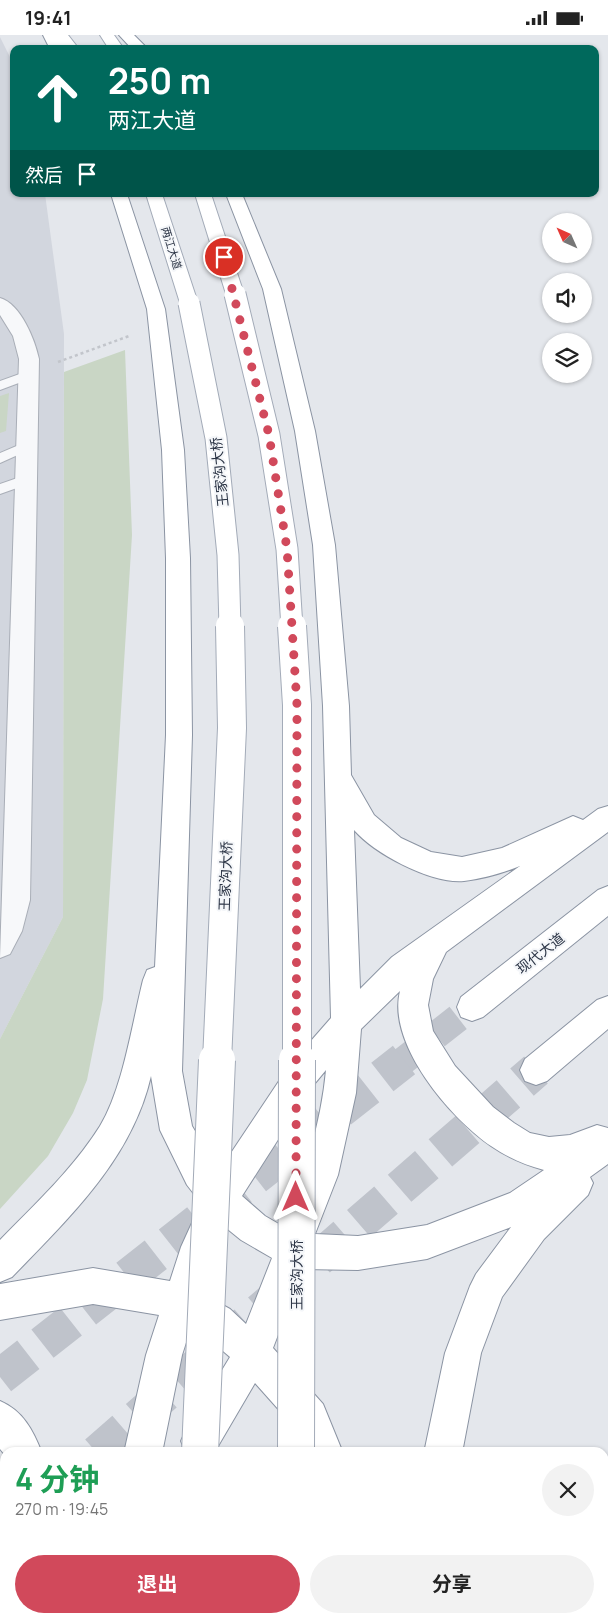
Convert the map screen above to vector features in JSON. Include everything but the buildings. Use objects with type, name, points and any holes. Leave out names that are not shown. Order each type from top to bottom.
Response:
[{"type":"main road","points":[[61,35],[69,45]]},
{"type":"main road","points":[[126,35],[137,45]]},
{"type":"main road","points":[[120,197],[156,309],[173,449],[178,558],[179,735],[166,1071],[176,1130],[199,1173],[220,1200],[252,1228],[293,1251],[358,1253],[426,1242],[521,1206],[608,1144]]},
{"type":"main road","name":"两江大道","points":[[155,197],[189,303]]},
{"type":"main road","name":"王家沟大桥","points":[[204,197],[235,294],[269,435],[287,549],[297,705],[296,1447]]},
{"type":"main road","points":[[196,1447],[253,1353],[293,1251],[323,1166],[340,1093],[346,1023],[336,706],[324,545],[305,431],[272,289],[235,197]]},
{"type":"main road","name":"王家沟大桥","points":[[189,303],[216,439],[228,555],[232,728],[200,1447]]},
{"type":"main road","points":[[339,777],[364,823],[391,846],[427,863],[462,869],[506,859],[608,812]]},
{"type":"main road","points":[[144,1447],[164,1355],[198,1247],[220,1200],[252,1147],[300,1077],[346,1023],[403,967],[608,817]]},
{"type":"main road","name":"现代大道","points":[[472,1007],[608,899]]},
{"type":"main road","points":[[0,1265],[68,1195],[112,1136],[134,1081],[172,917]]},
{"type":"main road","points":[[436,943],[414,987],[413,1014],[420,1039],[438,1069],[473,1111],[496,1132],[520,1147],[544,1154],[569,1152],[608,1136]]},
{"type":"main road","points":[[536,1070],[608,1010]]},
{"type":"main road","points":[[444,1447],[463,1353],[488,1286],[532,1227],[608,1152]]},
{"type":"main road","points":[[0,1302],[93,1286],[180,1301],[218,1322],[253,1353],[310,1417],[322,1447]]},
{"type":"main road","points":[[0,1420],[21,1447]]},
{"type":"street","points":[[0,304],[14,320],[27,343],[28,375],[16,900],[7,931],[0,945]]},
{"type":"lane","points":[[0,385],[28,375]]},
{"type":"lane","points":[[0,459],[26,446]]},
{"type":"lane","points":[[0,489],[26,480]]},
{"type":"path","points":[[55,363],[129,336]]},
{"type":"shaded area","points":[[0,37],[10,57],[10,197],[45,197],[64,334],[63,917],[0,1039]]},
{"type":"green space","points":[[125,350],[132,535],[103,999],[87,1080],[73,1113],[48,1156],[0,1209],[0,1039],[63,917],[64,372]]},
{"type":"green space","points":[[9,393],[6,431],[0,433],[0,396]]},
{"type":"tunnel","points":[[403,1061],[472,1007]]},
{"type":"tunnel","points":[[0,1377],[404,1060]]},
{"type":"tunnel","points":[[318,1259],[536,1070]]},
{"type":"tunnel","points":[[104,1447],[275,1298]]},
{"type":"route","points":[[224,257],[235,294],[269,435],[287,549],[297,705],[296,1197]]}]
